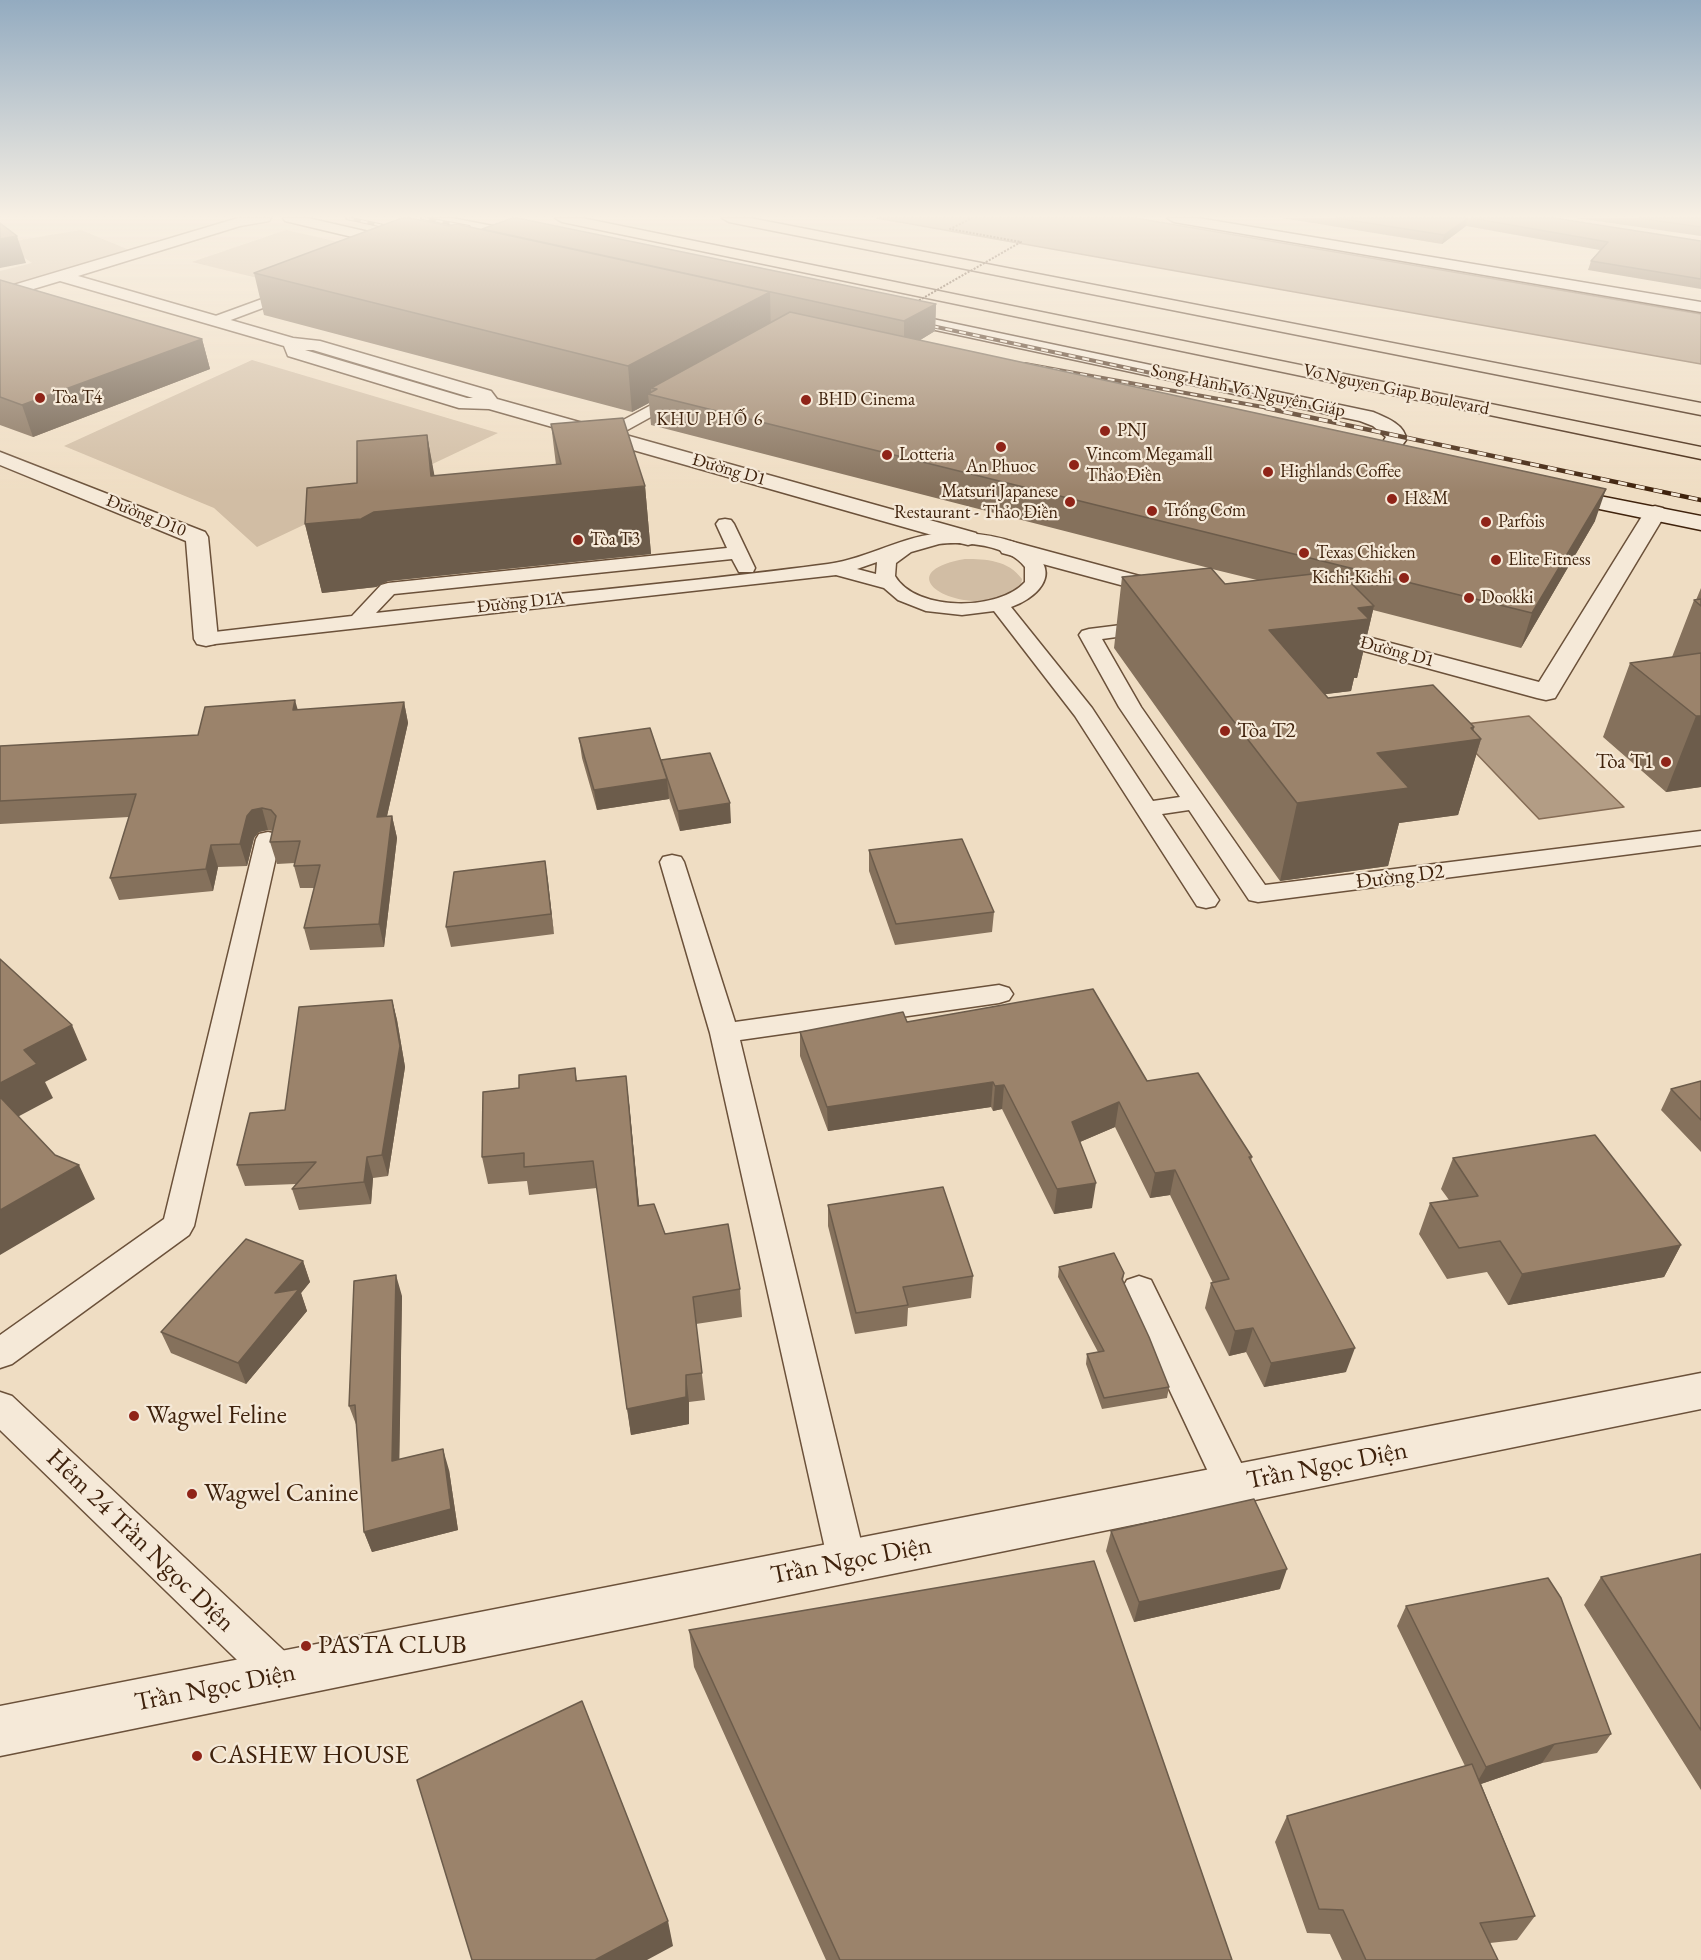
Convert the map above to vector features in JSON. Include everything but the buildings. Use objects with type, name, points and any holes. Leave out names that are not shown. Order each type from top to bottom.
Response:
[{"type":"highway","name":"Vo Nguyen Giap Boulevard","points":[[1008,309],[1701,453]]},
{"type":"highway","name":"Vo Nguyen Giap Boulevard","points":[[1072,309],[1701,436]]},
{"type":"highway","name":"Vo Nguyen Giap Boulevard","points":[[1194,309],[1701,409]]},
{"type":"highway","points":[[1270,309],[1701,392]]},
{"type":"street","name":"Đường D1","points":[[175,309],[292,344],[294,352],[465,404],[490,403],[968,538]]},
{"type":"street","name":"Song Hành Võ Nguyên Giáp","points":[[877,312],[1366,416],[1380,422],[1396,435],[1396,440],[1382,459]]},
{"type":"street","points":[[1141,384],[1191,347]]},
{"type":"street","points":[[1359,454],[1405,464]]},
{"type":"street","name":"Đường D10","points":[[0,458],[197,537],[206,639]]},
{"type":"street","points":[[1541,490],[1701,523]]},
{"type":"street","name":"Đường D1","points":[[1296,625],[1546,692],[1655,513]]},
{"type":"street","points":[[1010,548],[1182,594]]},
{"type":"street","name":"Trần Ngọc Diện","points":[[0,1731],[1701,1391]]},
{"type":"lane","points":[[214,321],[245,309]]},
{"type":"lane","points":[[605,436],[694,386]]},
{"type":"lane","points":[[725,524],[751,580]]},
{"type":"lane","name":"Đường D1A","points":[[206,639],[837,569],[922,542],[968,538],[1010,548]]},
{"type":"lane","points":[[889,584],[884,574],[885,565],[891,556],[903,548]]},
{"type":"lane","points":[[1010,548],[1026,557],[1035,567],[1036,578],[1030,589],[1018,598],[999,605],[1084,712],[1206,900]]},
{"type":"lane","points":[[357,621],[388,589],[738,553]]},
{"type":"lane","name":"Đường D1A","points":[[837,569],[889,584],[899,593],[915,601],[935,606],[957,609],[999,605]]},
{"type":"lane","points":[[1147,809],[1197,802],[1130,707],[1089,635],[1168,626]]},
{"type":"lane","points":[[1084,712],[1130,707]]},
{"type":"lane","name":"Đường D2","points":[[1197,802],[1258,894],[1701,838]]},
{"type":"lane","points":[[0,1354],[178,1226],[268,839]]},
{"type":"lane","points":[[672,862],[724,1033],[847,1562]]},
{"type":"lane","points":[[724,1033],[999,994]]},
{"type":"lane","points":[[1139,1289],[1233,1485]]},
{"type":"lane","name":"Hẻm 24 Trần Ngọc Diện","points":[[0,1407],[281,1674]]},
{"type":"shaded area","points":[[1393,309],[1674,309],[1701,314],[1701,364]]},
{"type":"shaded area","points":[[252,360],[498,433],[257,547],[214,508],[64,446]]},
{"type":"shaded area","points":[[965,559],[989,560],[1003,564],[1022,579],[1020,586],[1009,596],[985,601],[948,596],[936,589],[930,581],[931,573],[942,565]]},
{"type":"shaded area","points":[[1529,716],[1624,807],[1539,819],[1450,726]]},
{"type":"railway","points":[[918,323],[1314,408]]},
{"type":"railway","points":[[1025,364],[1274,409]]},
{"type":"railway","points":[[1266,408],[1701,500]]},
{"type":"place","name":"Tòa T4","points":[[40,398]]},
{"type":"place","name":"BHD Cinema","points":[[806,400]]},
{"type":"place","name":"PNJ","points":[[1105,431]]},
{"type":"place","name":"An Phuoc","points":[[1001,447]]},
{"type":"place","name":"Lotteria","points":[[887,455]]},
{"type":"place","name":"Vincom Megamall Thảo Điền","points":[[1074,465]]},
{"type":"place","name":"Highlands Coffee","points":[[1268,472]]},
{"type":"place","name":"H&M","points":[[1392,499]]},
{"type":"place","name":"Matsuri Japanese Restaurant - Thảo Điền","points":[[1070,502]]},
{"type":"place","name":"Trống Cơm","points":[[1152,511]]},
{"type":"place","name":"Parfois","points":[[1486,522]]},
{"type":"place","name":"Tòa T3","points":[[578,540]]},
{"type":"place","name":"Texas Chicken","points":[[1304,553]]},
{"type":"place","name":"Elite Fitness","points":[[1496,560]]},
{"type":"place","name":"Kichi-Kichi","points":[[1404,578]]},
{"type":"place","name":"Dookki","points":[[1469,598]]},
{"type":"place","name":"Tòa T2","points":[[1225,731]]},
{"type":"place","name":"Tòa T1","points":[[1666,762]]},
{"type":"place","name":"Wagwel Feline","points":[[134,1416]]},
{"type":"place","name":"Wagwel Canine","points":[[192,1494]]},
{"type":"place","name":"PASTA CLUB","points":[[306,1646]]},
{"type":"place","name":"CASHEW HOUSE","points":[[197,1756]]},
{"type":"district","name":"KHU PHỐ 6","points":[[710,420]]}]
